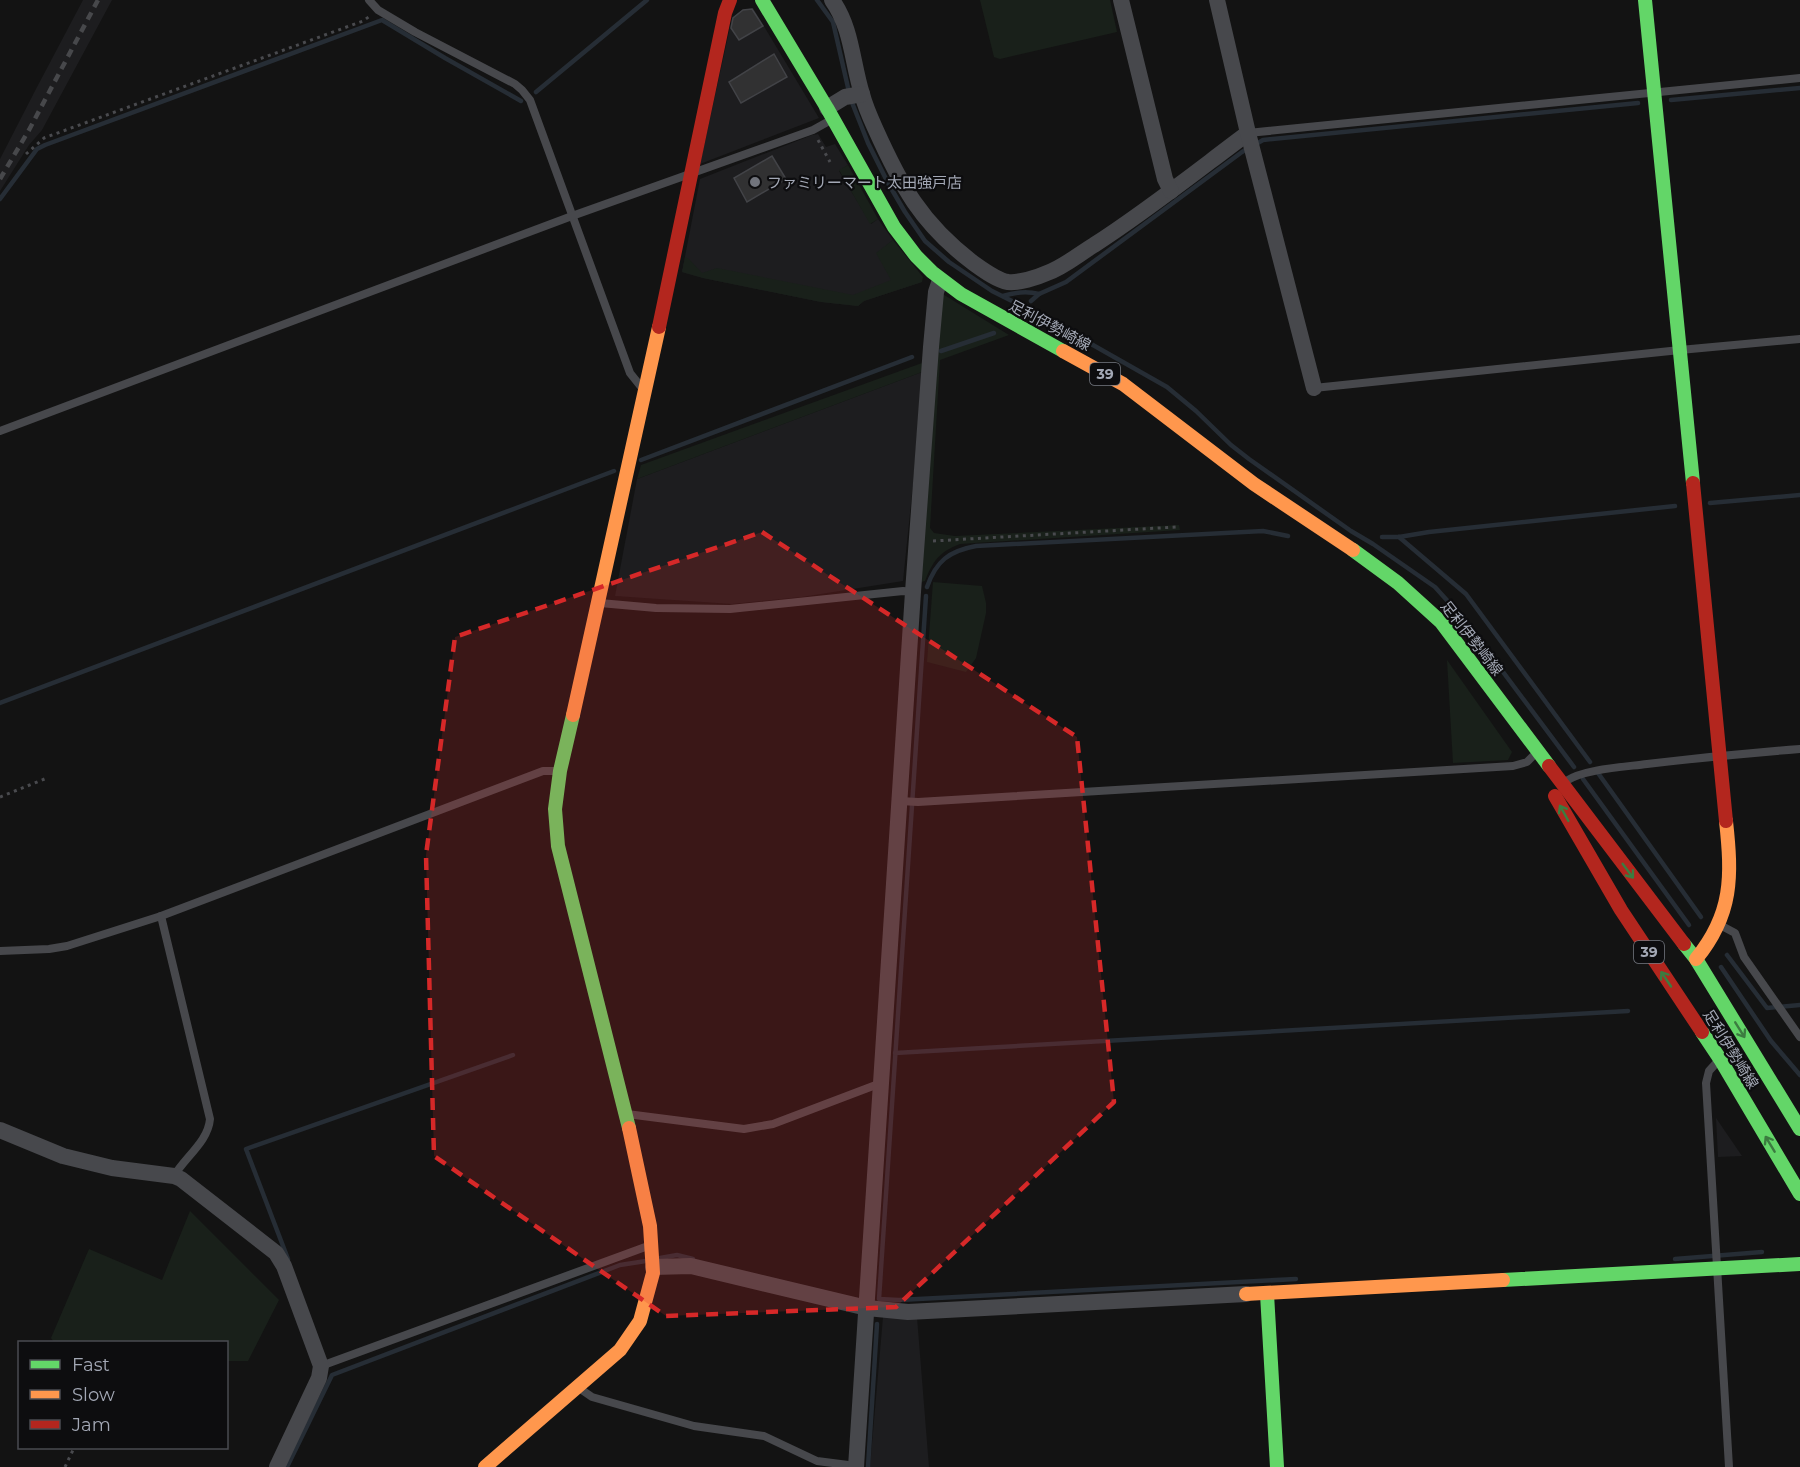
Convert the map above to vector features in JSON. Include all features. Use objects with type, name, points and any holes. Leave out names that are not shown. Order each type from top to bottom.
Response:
[{"type":"street","points":[[485,1467],[620,1350],[633,1332],[644,1310],[653,1267],[650,1226],[626,1114],[558,846],[555,809],[560,771],[596,603],[631,457],[725,13],[730,0]]},
{"type":"street","name":"足利伊勢崎線","points":[[762,0],[830,114],[875,196],[903,240],[927,269],[940,280],[988,310],[1123,384],[1171,418],[1253,484],[1405,587],[1441,622],[1656,909],[1684,960],[1800,1129]]},
{"type":"street","points":[[832,0],[848,29],[854,95],[874,126],[901,182],[921,214],[941,236],[979,267],[1006,282],[1026,280],[1056,269],[1109,235],[1248,133]]},
{"type":"street","points":[[1121,0],[1165,179],[1171,191]]},
{"type":"street","points":[[1217,0],[1248,133],[1314,388]]},
{"type":"street","points":[[1646,0],[1730,871],[1720,925],[1709,945],[1684,960],[1650,955]]},
{"type":"street","points":[[830,114],[854,95]]},
{"type":"street","points":[[856,1466],[913,592],[931,347],[936,292],[940,280]]},
{"type":"street","name":"足利伊勢崎線","points":[[1504,707],[1621,910],[1720,1059],[1800,1194]]},
{"type":"street","points":[[1684,960],[1688,978],[1688,997],[1720,1048],[1720,1059]]},
{"type":"street","points":[[0,1130],[63,1156],[112,1168],[174,1176],[181,1179],[276,1253],[284,1266],[321,1366],[319,1378],[277,1467]]},
{"type":"street","points":[[653,1267],[691,1266],[867,1308],[908,1312],[1800,1264]]},
{"type":"street","points":[[1267,1294],[1277,1467]]},
{"type":"lane","points":[[369,0],[378,10],[522,90],[530,100],[630,373],[644,390]]},
{"type":"lane","points":[[1248,133],[1800,78]]},
{"type":"lane","points":[[0,431],[572,216],[813,130],[830,114]]},
{"type":"lane","points":[[1314,388],[1800,339]]},
{"type":"lane","points":[[596,603],[656,608],[730,609],[903,591],[913,592]]},
{"type":"lane","points":[[1563,783],[1570,778],[1605,769],[1800,749]]},
{"type":"lane","points":[[900,801],[918,802],[1514,766],[1527,762],[1532,757]]},
{"type":"lane","points":[[0,951],[67,946],[161,916],[543,771],[560,771]]},
{"type":"lane","points":[[161,916],[210,1119],[206,1135],[174,1176]]},
{"type":"lane","points":[[1720,925],[1735,933],[1744,957],[1800,1037]]},
{"type":"lane","points":[[1720,1059],[1709,1071],[1706,1083],[1729,1467]]},
{"type":"lane","points":[[626,1114],[744,1129],[773,1124],[882,1082]]},
{"type":"lane","points":[[321,1366],[652,1246]]},
{"type":"lane","points":[[578,1387],[592,1397],[694,1426],[764,1436],[817,1461],[856,1466]]},
{"type":"path","points":[[26,154],[44,138],[363,21],[378,10]]},
{"type":"path","points":[[815,135],[830,162]]},
{"type":"path","points":[[917,541],[944,542],[1176,527]]},
{"type":"path","points":[[0,797],[47,778]]},
{"type":"path","points":[[65,1467],[74,1449]]},
{"type":"highlighted area","points":[[762,532],[1077,737],[1114,1102],[896,1307],[666,1316],[434,1156],[426,855],[455,637]]},
{"type":"shaded area","points":[[83,0],[112,0],[42,130],[29,145],[0,191],[0,159]]},
{"type":"shaded area","points":[[980,0],[1110,0],[1117,32],[1000,59],[994,57]]},
{"type":"shaded area","points":[[753,8],[819,118],[700,164],[732,18],[742,10]]},
{"type":"shaded area","points":[[818,134],[826,147],[835,144],[848,165],[839,171],[871,224],[878,219],[893,240],[886,246],[922,282],[864,301],[858,306],[821,302],[682,272],[700,179]]},
{"type":"shaded area","points":[[848,165],[878,219],[870,224],[839,170]]},
{"type":"shaded area","points":[[893,240],[923,277],[922,282],[864,301],[858,306],[821,302],[682,272],[685,257],[702,273],[717,268],[853,295],[891,280],[876,253]]},
{"type":"shaded area","points":[[941,293],[1009,335],[940,360],[930,528],[934,533],[955,536],[1179,525],[1180,530],[960,544],[947,550],[938,558],[925,581],[921,582]]},
{"type":"shaded area","points":[[922,363],[922,372],[637,479],[641,465]]},
{"type":"shaded area","points":[[922,372],[903,581],[802,597],[732,604],[615,596],[637,479]]},
{"type":"shaded area","points":[[933,582],[982,586],[986,613],[976,658],[966,672],[927,662]]},
{"type":"shaded area","points":[[1447,660],[1512,752],[1508,760],[1453,763]]},
{"type":"shaded area","points":[[1716,1118],[1742,1156],[1718,1157]]},
{"type":"shaded area","points":[[190,1211],[279,1300],[248,1361],[228,1361],[228,1341],[53,1341],[51,1338],[89,1249],[162,1280]]},
{"type":"shaded area","points":[[883,1317],[917,1317],[929,1467],[870,1467]]},
{"type":"building","points":[[752,9],[763,26],[739,40],[731,28],[733,18],[743,10]]},
{"type":"building","points":[[774,54],[787,77],[741,103],[729,82]]},
{"type":"building","points":[[772,156],[786,179],[747,202],[734,178]]},
{"type":"waterway","points":[[536,92],[647,0]]},
{"type":"waterway","points":[[817,0],[833,22],[849,92]]},
{"type":"waterway","points":[[0,199],[37,149],[45,145],[382,20],[521,101]]},
{"type":"waterway","points":[[1671,100],[1800,88]]},
{"type":"waterway","points":[[851,100],[868,143],[888,183],[925,241],[949,262],[992,291],[1040,315],[1167,387],[1249,459],[1435,587],[1462,617],[1574,767]]},
{"type":"waterway","points":[[1031,301],[1039,294],[1066,282],[1242,152],[1263,140],[1638,103]]},
{"type":"waterway","points":[[1003,296],[1021,292],[1039,294]]},
{"type":"waterway","points":[[941,351],[994,333]]},
{"type":"waterway","points":[[641,460],[912,357]]},
{"type":"waterway","points":[[0,703],[614,471]]},
{"type":"waterway","points":[[1710,503],[1800,495]]},
{"type":"waterway","points":[[1382,537],[1675,506]]},
{"type":"waterway","points":[[927,587],[939,564],[951,554],[976,546],[1263,531],[1288,536]]},
{"type":"waterway","points":[[1399,537],[1466,594],[1590,762]]},
{"type":"waterway","points":[[926,596],[879,1299],[899,1300],[1296,1279]]},
{"type":"waterway","points":[[1598,773],[1701,917]]},
{"type":"waterway","points":[[1583,779],[1689,925]]},
{"type":"waterway","points":[[1727,955],[1767,1008],[1800,1005]]},
{"type":"waterway","points":[[1721,967],[1771,1041],[1800,1075]]},
{"type":"waterway","points":[[895,1053],[1628,1011]]},
{"type":"waterway","points":[[288,1259],[246,1149],[513,1055]]},
{"type":"waterway","points":[[1675,1259],[1762,1252]]},
{"type":"waterway","points":[[660,1258],[677,1255],[693,1259]]},
{"type":"waterway","points":[[287,1467],[332,1375],[620,1265],[646,1261]]},
{"type":"waterway","points":[[868,1467],[877,1324]]},
{"type":"railway","points":[[0,179],[29,130],[98,0]]},
{"type":"traffic: fast","points":[[762,0],[827,108],[894,227],[916,256],[932,272],[961,294],[1063,351]]},
{"type":"traffic: fast","points":[[1645,0],[1693,483]]},
{"type":"traffic: fast","points":[[1353,550],[1398,583],[1441,622],[1549,766]]},
{"type":"traffic: fast","points":[[573,715],[560,771],[555,809],[558,846],[629,1128]]},
{"type":"traffic: fast","points":[[1684,944],[1696,959],[1800,1129]]},
{"type":"traffic: fast","points":[[1702,1032],[1800,1194]]},
{"type":"traffic: fast","points":[[1503,1280],[1800,1264]]},
{"type":"traffic: fast","points":[[1267,1294],[1277,1467]]},
{"type":"traffic: slow","points":[[573,715],[659,327]]},
{"type":"traffic: slow","points":[[1063,351],[1123,384],[1254,484],[1353,550]]},
{"type":"traffic: slow","points":[[1696,959],[1717,926],[1727,894],[1729,859],[1726,821]]},
{"type":"traffic: slow","points":[[485,1467],[620,1350],[640,1321],[653,1273],[650,1226],[629,1128]]},
{"type":"traffic: slow","points":[[1246,1294],[1503,1280]]},
{"type":"traffic: jam","points":[[659,327],[725,13],[730,0]]},
{"type":"traffic: jam","points":[[1693,483],[1726,821]]},
{"type":"traffic: jam","points":[[1549,766],[1684,944]]},
{"type":"traffic: jam","points":[[1555,796],[1621,910],[1702,1032]]},
{"type":"place","name":"ファミリーマート太田強戸店","points":[[755,182]]}]
